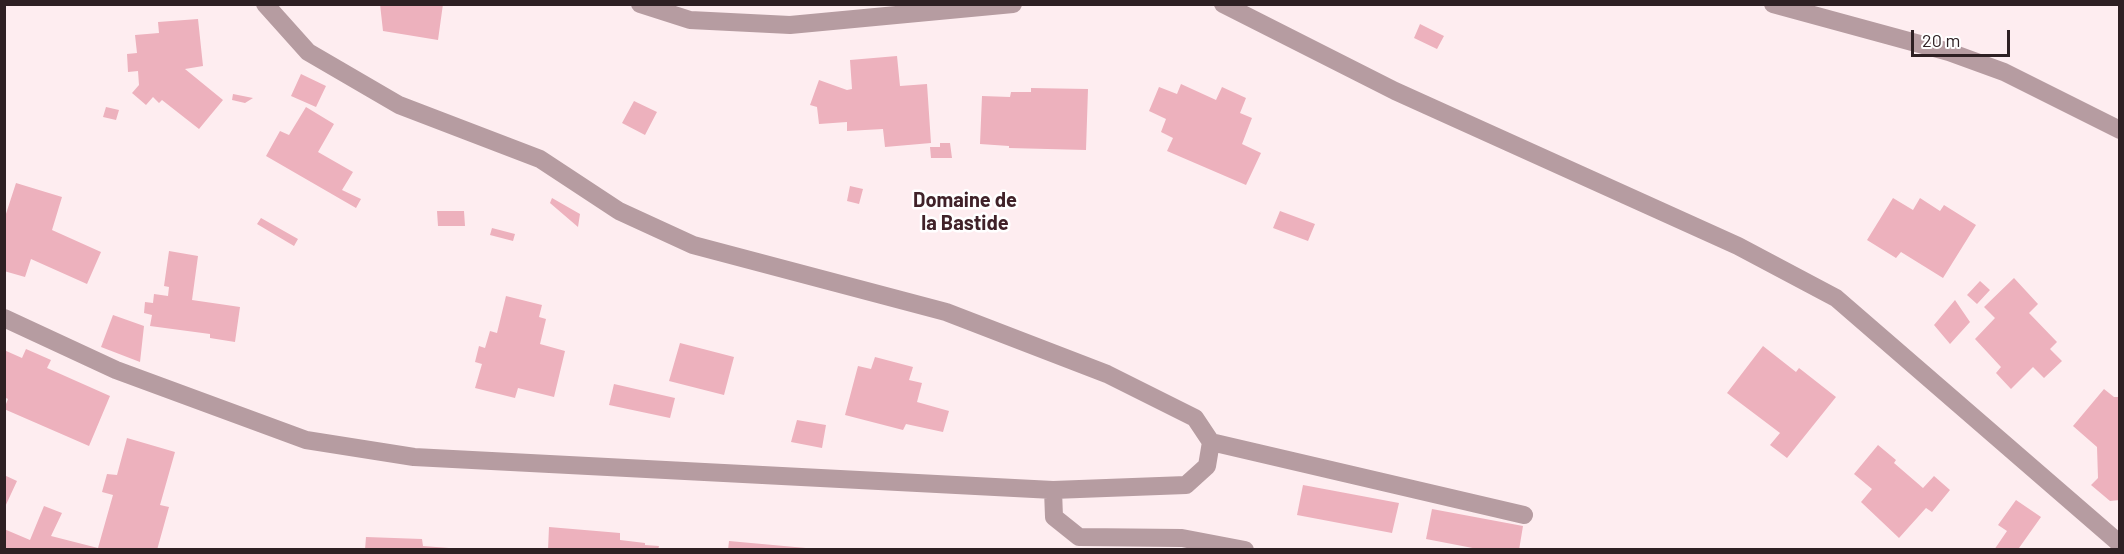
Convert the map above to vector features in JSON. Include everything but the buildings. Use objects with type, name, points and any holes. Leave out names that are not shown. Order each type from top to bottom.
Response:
[{"type":"street","points":[[4,318],[116,370],[306,440],[414,457],[1053,490],[1186,485],[1207,466],[1211,442],[1195,418],[1107,374],[946,312],[693,245],[620,211],[540,159],[399,105],[308,52],[265,4]]},
{"type":"street","points":[[640,4],[690,20],[790,25],[1013,4]]},
{"type":"street","points":[[1223,4],[1395,91],[1738,246],[1836,298],[2120,544]]},
{"type":"street","points":[[1773,4],[1949,52],[2004,72],[2120,130]]},
{"type":"street","points":[[1211,442],[1524,515]]},
{"type":"street","points":[[1053,490],[1054,517],[1079,537],[1182,538],[1245,549]]},
{"type":"district","name":"Domaine de la Bastide","points":[[965,212]]}]
